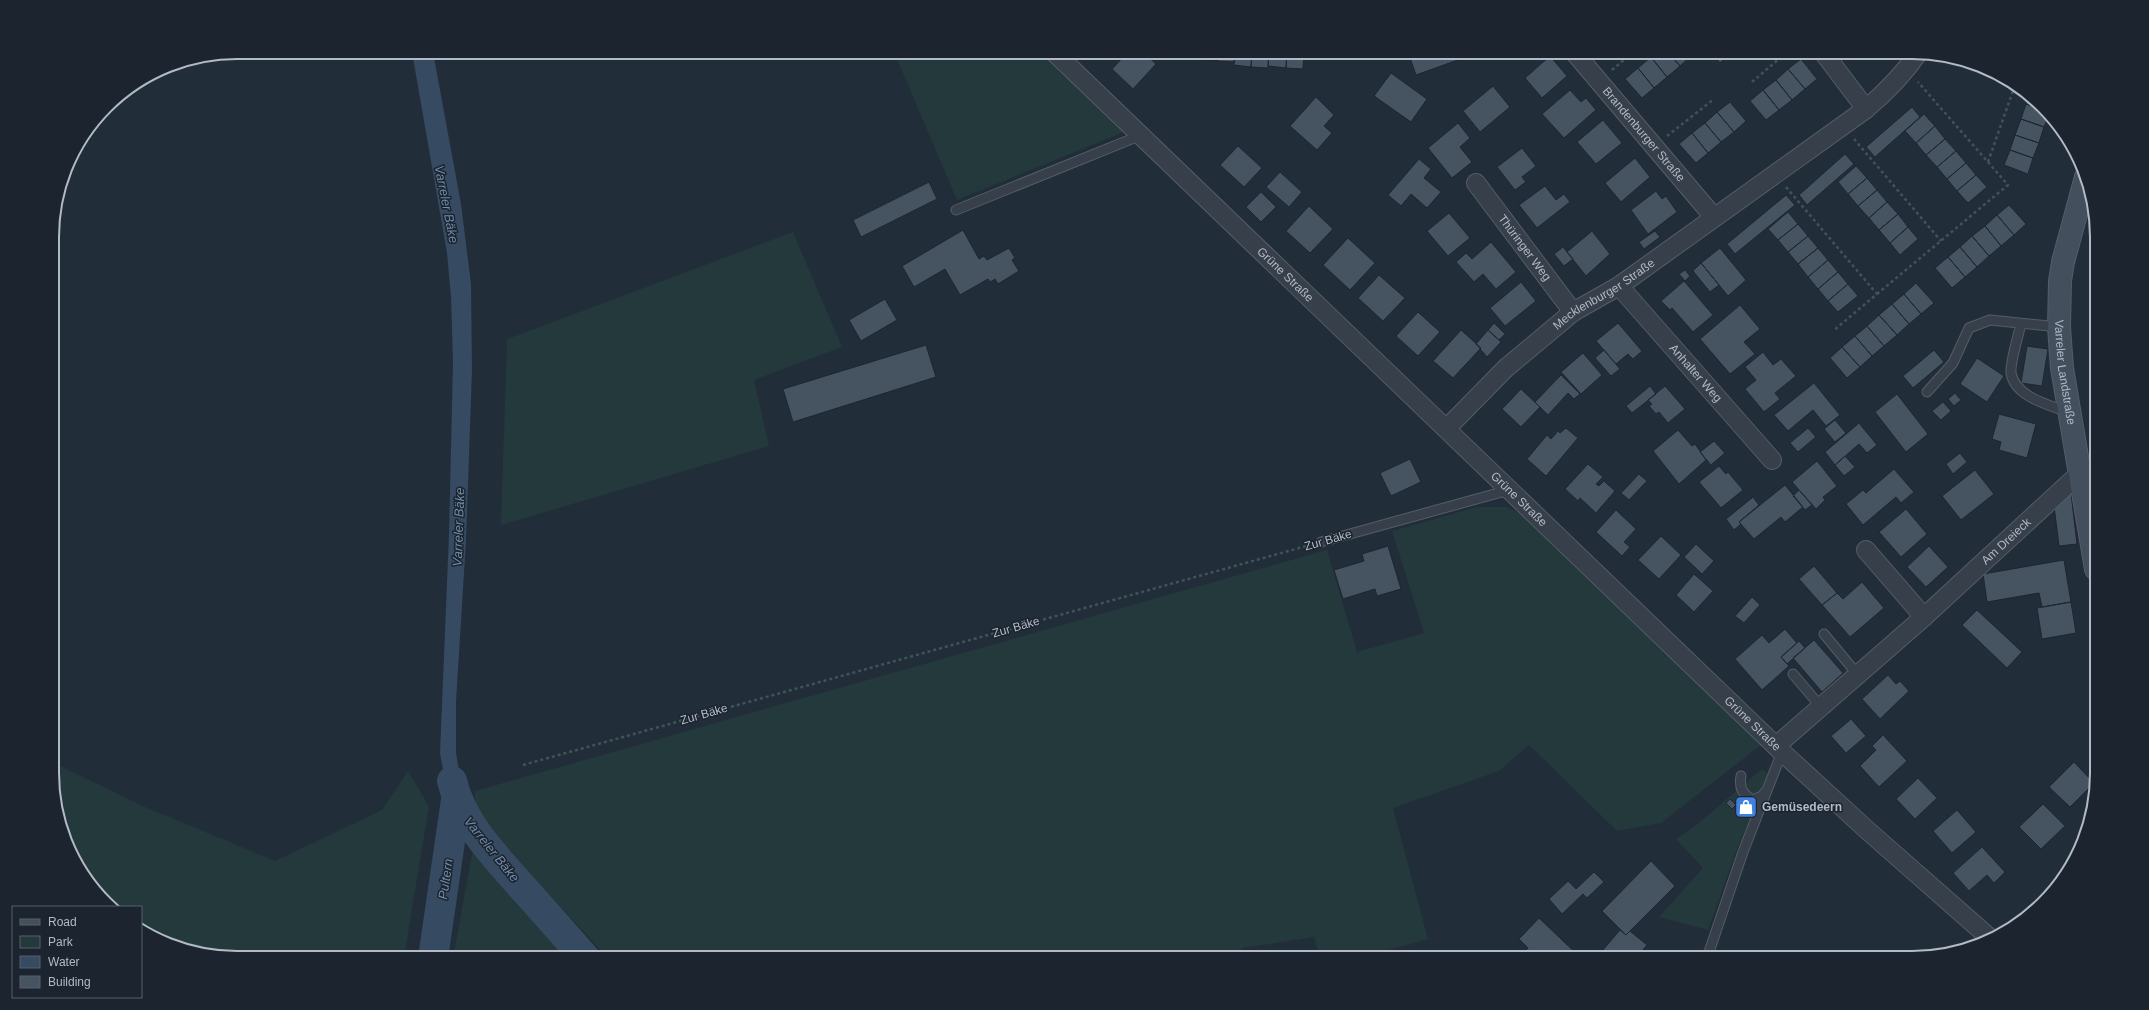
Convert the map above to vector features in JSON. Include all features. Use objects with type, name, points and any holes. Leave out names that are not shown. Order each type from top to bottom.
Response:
[{"type":"main road","name":"Varreler Landstraße","points":[[2083,188],[2063,262],[2060,281],[2059,327],[2062,368],[2069,412],[2086,472],[2090,511]]},
{"type":"street","name":"Grüne Straße","points":[[1061,59],[1139,136],[1446,428],[1779,749],[1873,835],[1986,935]]},
{"type":"street","name":"Brandenburger Straße","points":[[1580,59],[1713,216]]},
{"type":"street","points":[[1828,59],[1866,109]]},
{"type":"street","name":"Mecklenburger Straße","points":[[1446,428],[1506,368],[1573,312],[1619,286],[1713,216],[1866,109],[1887,91],[1907,70],[1914,59]]},
{"type":"street","name":"Thüringer Weg","points":[[1476,183],[1573,312]]},
{"type":"street","name":"Anhalter Weg","points":[[1619,286],[1772,460]]},
{"type":"street","name":"Am Dreieck","points":[[1779,749],[1821,707],[2086,472]]},
{"type":"street","points":[[1866,550],[1924,617]]},
{"type":"lane","points":[[956,210],[1139,136]]},
{"type":"lane","points":[[1927,392],[1953,363],[1969,328],[1990,320],[2059,327]]},
{"type":"lane","points":[[2021,324],[2011,372],[2015,385],[2032,398],[2069,412]]},
{"type":"lane","name":"Zur Bäke","points":[[1321,542],[1509,490]]},
{"type":"lane","points":[[1824,634],[1858,675]]},
{"type":"lane","points":[[1793,674],[1821,707]]},
{"type":"lane","points":[[1710,951],[1743,852],[1767,789],[1779,749]]},
{"type":"lane","points":[[1742,776],[1740,784],[1742,794],[1752,800],[1762,796],[1767,789]]},
{"type":"path","points":[[1600,82],[1625,59]]},
{"type":"path","points":[[1752,82],[1779,59]]},
{"type":"path","points":[[1832,331],[2008,185],[1907,70]]},
{"type":"path","points":[[1988,162],[2013,91]]},
{"type":"path","points":[[1654,147],[1714,99]]},
{"type":"path","points":[[1842,125],[1941,241]]},
{"type":"path","points":[[1773,174],[1877,294]]},
{"type":"path","name":"Zur Bäke","points":[[523,764],[1321,542]]},
{"type":"green space","points":[[897,59],[1048,59],[1124,132],[957,200]]},
{"type":"green space","points":[[793,232],[842,347],[754,380],[769,446],[501,525],[507,339]]},
{"type":"green space","points":[[1477,507],[1507,507],[1523,515],[1761,745],[1661,823],[1617,831],[1529,745],[1499,771],[1393,808],[1428,939],[1384,951],[1318,951],[1314,937],[1242,948],[1242,951],[601,951],[475,815],[475,791],[1327,550],[1357,652],[1424,633],[1392,531]]},
{"type":"green space","points":[[59,765],[145,807],[275,861],[382,810],[408,771],[429,806],[405,951],[226,951],[191,945],[158,933],[142,923],[142,906],[119,906],[111,899],[89,872],[77,852],[68,830],[62,807],[59,784]]},
{"type":"green space","points":[[1762,769],[1768,773],[1757,804],[1737,849],[1708,930],[1659,917],[1703,868],[1676,839],[1695,826]]},
{"type":"green space","points":[[474,843],[570,951],[454,951]]},
{"type":"water","points":[[413,59],[434,59],[461,204],[471,284],[472,370],[466,540],[456,702],[456,752],[466,819],[449,803],[440,753],[449,534],[453,362],[451,297],[447,253]]},
{"type":"building","points":[[1121,59],[1151,59],[1156,64],[1133,89],[1112,69]]},
{"type":"building","points":[[1200,59],[1217,59],[1217,61]]},
{"type":"building","points":[[1217,59],[1234,59],[1234,62],[1217,61]]},
{"type":"building","points":[[1234,59],[1252,59],[1251,67],[1234,65]]},
{"type":"building","points":[[1252,59],[1269,59],[1268,68],[1251,67]]},
{"type":"building","points":[[1268,59],[1287,59],[1286,68],[1268,66]]},
{"type":"building","points":[[1287,59],[1304,59],[1303,69],[1286,68]]},
{"type":"building","points":[[1410,59],[1460,59],[1416,75]]},
{"type":"building","points":[[1547,59],[1553,59],[1567,76],[1542,98],[1525,78]]},
{"type":"building","points":[[1649,59],[1653,59],[1667,77],[1654,88],[1638,68]]},
{"type":"building","points":[[1653,59],[1674,59],[1680,66],[1667,77]]},
{"type":"building","points":[[1674,59],[1688,59],[1680,66]]},
{"type":"building","points":[[1717,59],[1724,59],[1720,63]]},
{"type":"building","points":[[1801,59],[1817,79],[1805,89],[1788,69]]},
{"type":"building","points":[[1638,68],[1654,88],[1642,98],[1625,79]]},
{"type":"building","points":[[1788,69],[1805,89],[1792,100],[1776,80]]},
{"type":"building","points":[[1391,73],[1427,99],[1411,122],[1374,96]]},
{"type":"building","points":[[1776,80],[1792,100],[1779,110],[1763,90]]},
{"type":"building","points":[[1493,86],[1510,107],[1480,132],[1463,111]]},
{"type":"building","points":[[1570,90],[1581,102],[1586,98],[1596,110],[1564,138],[1542,114]]},
{"type":"building","points":[[1763,90],[1779,110],[1766,120],[1750,101]]},
{"type":"building","points":[[1316,97],[1334,115],[1324,126],[1332,133],[1317,150],[1290,126]]},
{"type":"building","points":[[2027,101],[2033,106],[2026,104]]},
{"type":"building","points":[[1730,102],[1746,121],[1734,132],[1717,112]]},
{"type":"building","points":[[2026,104],[2033,106],[2047,121],[2044,127],[2021,119]]},
{"type":"building","points":[[1912,107],[1920,117],[1875,157],[1866,147]]},
{"type":"building","points":[[1717,112],[1734,132],[1721,142],[1705,123]]},
{"type":"building","points":[[1924,114],[1935,126],[1916,143],[1905,131]]},
{"type":"building","points":[[2021,119],[2044,127],[2039,143],[2015,135]]},
{"type":"building","points":[[1603,120],[1622,143],[1596,164],[1577,142]]},
{"type":"building","points":[[1458,123],[1470,138],[1460,147],[1472,162],[1452,178],[1428,148]]},
{"type":"building","points":[[1705,123],[1721,142],[1708,153],[1692,133]]},
{"type":"building","points":[[1935,126],[1945,139],[1926,155],[1916,143]]},
{"type":"building","points":[[1692,133],[1708,153],[1696,163],[1679,144]]},
{"type":"building","points":[[2015,135],[2039,143],[2033,158],[2010,150]]},
{"type":"building","points":[[1945,139],[1956,151],[1937,167],[1926,155]]},
{"type":"building","points":[[1238,146],[1262,168],[1244,187],[1220,165]]},
{"type":"building","points":[[1522,148],[1536,166],[1522,177],[1526,182],[1515,190],[1497,167]]},
{"type":"building","points":[[2010,150],[2033,158],[2028,174],[2004,165]]},
{"type":"building","points":[[1956,151],[1966,163],[1947,179],[1937,167]]},
{"type":"building","points":[[1845,154],[1854,164],[1807,205],[1799,195]]},
{"type":"building","points":[[1635,158],[1650,177],[1621,202],[1605,183]]},
{"type":"building","points":[[1419,159],[1431,169],[1424,178],[1441,192],[1427,208],[1411,194],[1401,206],[1388,195]]},
{"type":"building","points":[[1966,163],[1976,175],[1957,191],[1947,179]]},
{"type":"building","points":[[1856,166],[1867,178],[1848,194],[1838,182]]},
{"type":"building","points":[[1280,172],[1302,192],[1289,207],[1266,187]]},
{"type":"building","points":[[1976,175],[1987,187],[1968,203],[1957,191]]},
{"type":"building","points":[[1867,178],[1877,190],[1858,206],[1848,194]]},
{"type":"building","points":[[929,182],[937,199],[861,237],[853,220]]},
{"type":"building","points":[[1545,186],[1556,200],[1564,194],[1570,202],[1537,228],[1519,205]]},
{"type":"building","points":[[1877,190],[1887,202],[1869,218],[1858,206]]},
{"type":"building","points":[[1656,191],[1662,199],[1666,196],[1677,212],[1648,234],[1631,210]]},
{"type":"building","points":[[1261,192],[1276,207],[1261,222],[1246,207]]},
{"type":"building","points":[[1786,195],[1795,205],[1735,254],[1727,244]]},
{"type":"building","points":[[1887,202],[1898,214],[1879,230],[1869,218]]},
{"type":"building","points":[[2009,205],[2026,224],[2014,235],[1997,215]]},
{"type":"building","points":[[1309,206],[1333,229],[1310,253],[1286,231]]},
{"type":"building","points":[[1788,212],[1798,224],[1778,240],[1768,229]]},
{"type":"building","points":[[1449,213],[1470,238],[1448,256],[1427,231]]},
{"type":"building","points":[[1898,214],[1908,227],[1890,243],[1879,230]]},
{"type":"building","points":[[1997,215],[2014,235],[2001,246],[1985,226]]},
{"type":"building","points":[[1798,224],[1808,236],[1788,252],[1778,240]]},
{"type":"building","points":[[1985,226],[2001,246],[1989,256],[1972,236]]},
{"type":"building","points":[[1908,227],[1918,239],[1900,255],[1890,243]]},
{"type":"building","points":[[963,230],[979,259],[984,256],[987,260],[1009,248],[1015,258],[1012,260],[1019,271],[998,284],[995,279],[990,282],[988,279],[960,295],[945,269],[914,287],[902,266]]},
{"type":"building","points":[[1592,231],[1610,254],[1586,276],[1567,252]]},
{"type":"building","points":[[1655,231],[1660,237],[1644,249],[1639,242]]},
{"type":"building","points":[[1808,236],[1818,248],[1798,264],[1788,252]]},
{"type":"building","points":[[1972,236],[1989,256],[1977,267],[1960,247]]},
{"type":"building","points":[[1348,238],[1375,263],[1350,290],[1323,265]]},
{"type":"building","points":[[1491,242],[1516,272],[1496,289],[1483,274],[1474,282],[1456,262],[1466,253],[1472,259]]},
{"type":"building","points":[[1563,247],[1573,259],[1564,266],[1554,254]]},
{"type":"building","points":[[1960,247],[1977,267],[1965,277],[1948,257]]},
{"type":"building","points":[[1720,248],[1746,280],[1728,296],[1701,263]]},
{"type":"building","points":[[1818,248],[1828,260],[1808,277],[1798,264]]},
{"type":"building","points":[[1948,257],[1965,277],[1952,288],[1935,268]]},
{"type":"building","points":[[1828,260],[1838,272],[1818,289],[1808,277]]},
{"type":"building","points":[[1701,263],[1719,285],[1710,292],[1693,271]]},
{"type":"building","points":[[1685,270],[1690,276],[1685,281],[1679,274]]},
{"type":"building","points":[[1838,272],[1848,284],[1828,301],[1818,289]]},
{"type":"building","points":[[1379,275],[1405,298],[1383,321],[1358,298]]},
{"type":"building","points":[[1684,281],[1713,315],[1693,332],[1672,308],[1670,310],[1661,301]]},
{"type":"building","points":[[1521,282],[1536,301],[1505,326],[1490,308]]},
{"type":"building","points":[[1916,283],[1934,303],[1921,314],[1904,294]]},
{"type":"building","points":[[1848,284],[1858,296],[1838,312],[1828,301]]},
{"type":"building","points":[[1904,294],[1921,314],[1909,324],[1892,304]]},
{"type":"building","points":[[885,299],[897,320],[861,341],[849,320]]},
{"type":"building","points":[[1892,304],[1909,324],[1897,335],[1879,315]]},
{"type":"building","points":[[1740,305],[1760,329],[1744,342],[1755,354],[1730,374],[1700,339]]},
{"type":"building","points":[[1418,312],[1440,332],[1418,356],[1396,336]]},
{"type":"building","points":[[1879,315],[1897,335],[1884,346],[1867,326]]},
{"type":"building","points":[[1494,323],[1505,334],[1499,340],[1488,330]]},
{"type":"building","points":[[1618,323],[1642,351],[1633,359],[1628,354],[1616,364],[1596,341]]},
{"type":"building","points":[[1867,326],[1884,346],[1872,356],[1855,336]]},
{"type":"building","points":[[1461,330],[1481,348],[1453,378],[1433,361]]},
{"type":"building","points":[[1488,330],[1501,342],[1487,357],[1476,344]]},
{"type":"building","points":[[1855,336],[1872,356],[1860,367],[1842,347]]},
{"type":"building","points":[[926,345],[936,377],[793,422],[783,389]]},
{"type":"building","points":[[2027,346],[2048,349],[2042,386],[2021,383]]},
{"type":"building","points":[[1842,347],[1860,367],[1847,378],[1830,358]]},
{"type":"building","points":[[1604,350],[1620,369],[1611,376],[1595,358]]},
{"type":"building","points":[[1934,350],[1944,362],[1913,388],[1903,376]]},
{"type":"building","points":[[1763,352],[1773,365],[1781,359],[1796,376],[1775,393],[1780,399],[1764,412],[1745,389],[1756,380],[1745,367]]},
{"type":"building","points":[[1583,353],[1602,375],[1581,394],[1561,372]]},
{"type":"building","points":[[1977,358],[2004,376],[1987,402],[1960,384]]},
{"type":"building","points":[[1561,375],[1580,394],[1574,399],[1568,393],[1548,415],[1535,402]]},
{"type":"building","points":[[1814,383],[1840,415],[1826,426],[1813,410],[1788,431],[1774,415]]},
{"type":"building","points":[[1650,386],[1656,394],[1632,413],[1626,406]]},
{"type":"building","points":[[1665,386],[1685,409],[1668,423],[1659,412],[1656,414],[1649,406],[1652,404],[1648,400]]},
{"type":"building","points":[[1521,389],[1540,407],[1521,427],[1502,409]]},
{"type":"building","points":[[1955,393],[1961,400],[1954,406],[1948,399]]},
{"type":"building","points":[[1897,394],[1928,434],[1906,452],[1875,412]]},
{"type":"building","points":[[1943,402],[1951,411],[1941,420],[1932,411]]},
{"type":"building","points":[[1999,414],[2036,424],[2027,458],[1999,450],[2001,442],[1992,439]]},
{"type":"building","points":[[1835,420],[1846,433],[1835,442],[1824,429]]},
{"type":"building","points":[[1859,423],[1877,445],[1867,453],[1859,444],[1835,465],[1825,452]]},
{"type":"building","points":[[1566,428],[1578,438],[1546,476],[1527,459],[1547,435],[1551,439],[1558,431],[1560,433]]},
{"type":"building","points":[[1808,428],[1816,437],[1798,452],[1790,443]]},
{"type":"building","points":[[1678,430],[1692,446],[1695,444],[1706,460],[1679,484],[1653,451]]},
{"type":"building","points":[[1714,441],[1725,453],[1711,465],[1700,452]]},
{"type":"building","points":[[1960,453],[1967,462],[1953,474],[1946,464]]},
{"type":"building","points":[[1845,456],[1855,467],[1844,476],[1835,465]]},
{"type":"building","points":[[1410,459],[1421,482],[1391,496],[1380,473]]},
{"type":"building","points":[[1817,461],[1837,486],[1823,497],[1825,500],[1816,509],[1792,482]]},
{"type":"building","points":[[1588,464],[1603,477],[1596,484],[1599,486],[1604,481],[1615,491],[1596,513],[1580,498],[1578,501],[1565,489]]},
{"type":"building","points":[[1719,466],[1726,474],[1728,472],[1743,490],[1721,508],[1699,482]]},
{"type":"building","points":[[1894,469],[1914,492],[1901,503],[1896,497],[1863,525],[1846,504],[1863,490],[1866,493]]},
{"type":"building","points":[[1975,470],[1994,494],[1961,520],[1942,496]]},
{"type":"building","points":[[1639,474],[1647,481],[1629,500],[1621,493]]},
{"type":"building","points":[[1785,485],[1803,507],[1785,522],[1781,517],[1754,539],[1739,522]]},
{"type":"building","points":[[1799,490],[1812,505],[1805,510],[1793,496]]},
{"type":"building","points":[[2071,493],[2077,544],[2059,546],[2054,506]]},
{"type":"building","points":[[1753,497],[1759,505],[1739,522],[1741,524],[1734,530],[1726,519]]},
{"type":"building","points":[[1906,509],[1927,534],[1901,557],[1879,532]]},
{"type":"building","points":[[1616,510],[1636,529],[1624,542],[1630,547],[1622,556],[1596,532]]},
{"type":"building","points":[[1661,536],[1681,555],[1659,579],[1638,560]]},
{"type":"building","points":[[1696,544],[1714,561],[1702,574],[1684,557]]},
{"type":"building","points":[[1388,546],[1401,589],[1377,596],[1375,589],[1343,599],[1334,570],[1364,561],[1362,554]]},
{"type":"building","points":[[1929,546],[1948,567],[1926,587],[1907,567]]},
{"type":"building","points":[[2064,560],[2071,602],[2042,607],[2039,593],[1987,602],[1983,574]]},
{"type":"building","points":[[1814,566],[1837,593],[1822,605],[1799,579]]},
{"type":"building","points":[[1694,574],[1713,591],[1694,612],[1676,595]]},
{"type":"building","points":[[1862,582],[1884,608],[1850,637],[1822,605],[1837,593],[1843,599]]},
{"type":"building","points":[[1752,597],[1760,605],[1744,623],[1735,616]]},
{"type":"building","points":[[2071,602],[2076,633],[2042,639],[2037,608]]},
{"type":"building","points":[[1977,610],[2022,652],[2007,668],[1962,625]]},
{"type":"building","points":[[1785,629],[1797,643],[1781,657],[1789,666],[1762,690],[1735,659],[1762,635],[1769,643]]},
{"type":"building","points":[[1814,640],[1843,673],[1822,692],[1793,658]]},
{"type":"building","points":[[1799,641],[1805,648],[1787,664],[1781,657]]},
{"type":"building","points":[[1888,675],[1896,684],[1900,681],[1909,691],[1880,719],[1862,699]]},
{"type":"building","points":[[1851,719],[1866,736],[1846,753],[1831,736]]},
{"type":"building","points":[[1883,735],[1907,761],[1879,787],[1860,766],[1876,750],[1872,746]]},
{"type":"building","points":[[2074,762],[2090,779],[2089,788],[2070,807],[2049,787]]},
{"type":"building","points":[[1918,778],[1937,798],[1915,819],[1896,799]]},
{"type":"building","points":[[1730,799],[1736,805],[1732,809],[1726,803]]},
{"type":"building","points":[[2043,804],[2065,826],[2041,849],[2019,827]]},
{"type":"building","points":[[1957,810],[1976,832],[1952,853],[1933,831]]},
{"type":"building","points":[[1982,847],[2005,872],[1994,883],[1987,875],[1969,891],[1953,873]]},
{"type":"building","points":[[1651,861],[1675,886],[1626,935],[1602,911]]},
{"type":"building","points":[[1594,872],[1604,882],[1587,898],[1583,894],[1562,914],[1549,899],[1568,881],[1576,889]]},
{"type":"building","points":[[1539,918],[1574,951],[1525,951],[1528,948],[1519,939]]},
{"type":"building","points":[[1620,930],[1626,935],[1630,931],[1647,945],[1642,951],[1602,951]]},
{"type":"waterway","name":"Varreler Bäke","points":[[452,781],[463,811],[480,838],[579,951]]},
{"type":"waterway","name":"Pultern","points":[[434,951],[456,800]]},
{"type":"place","name":"Gemüsedeern","points":[[1746,807]]}]
